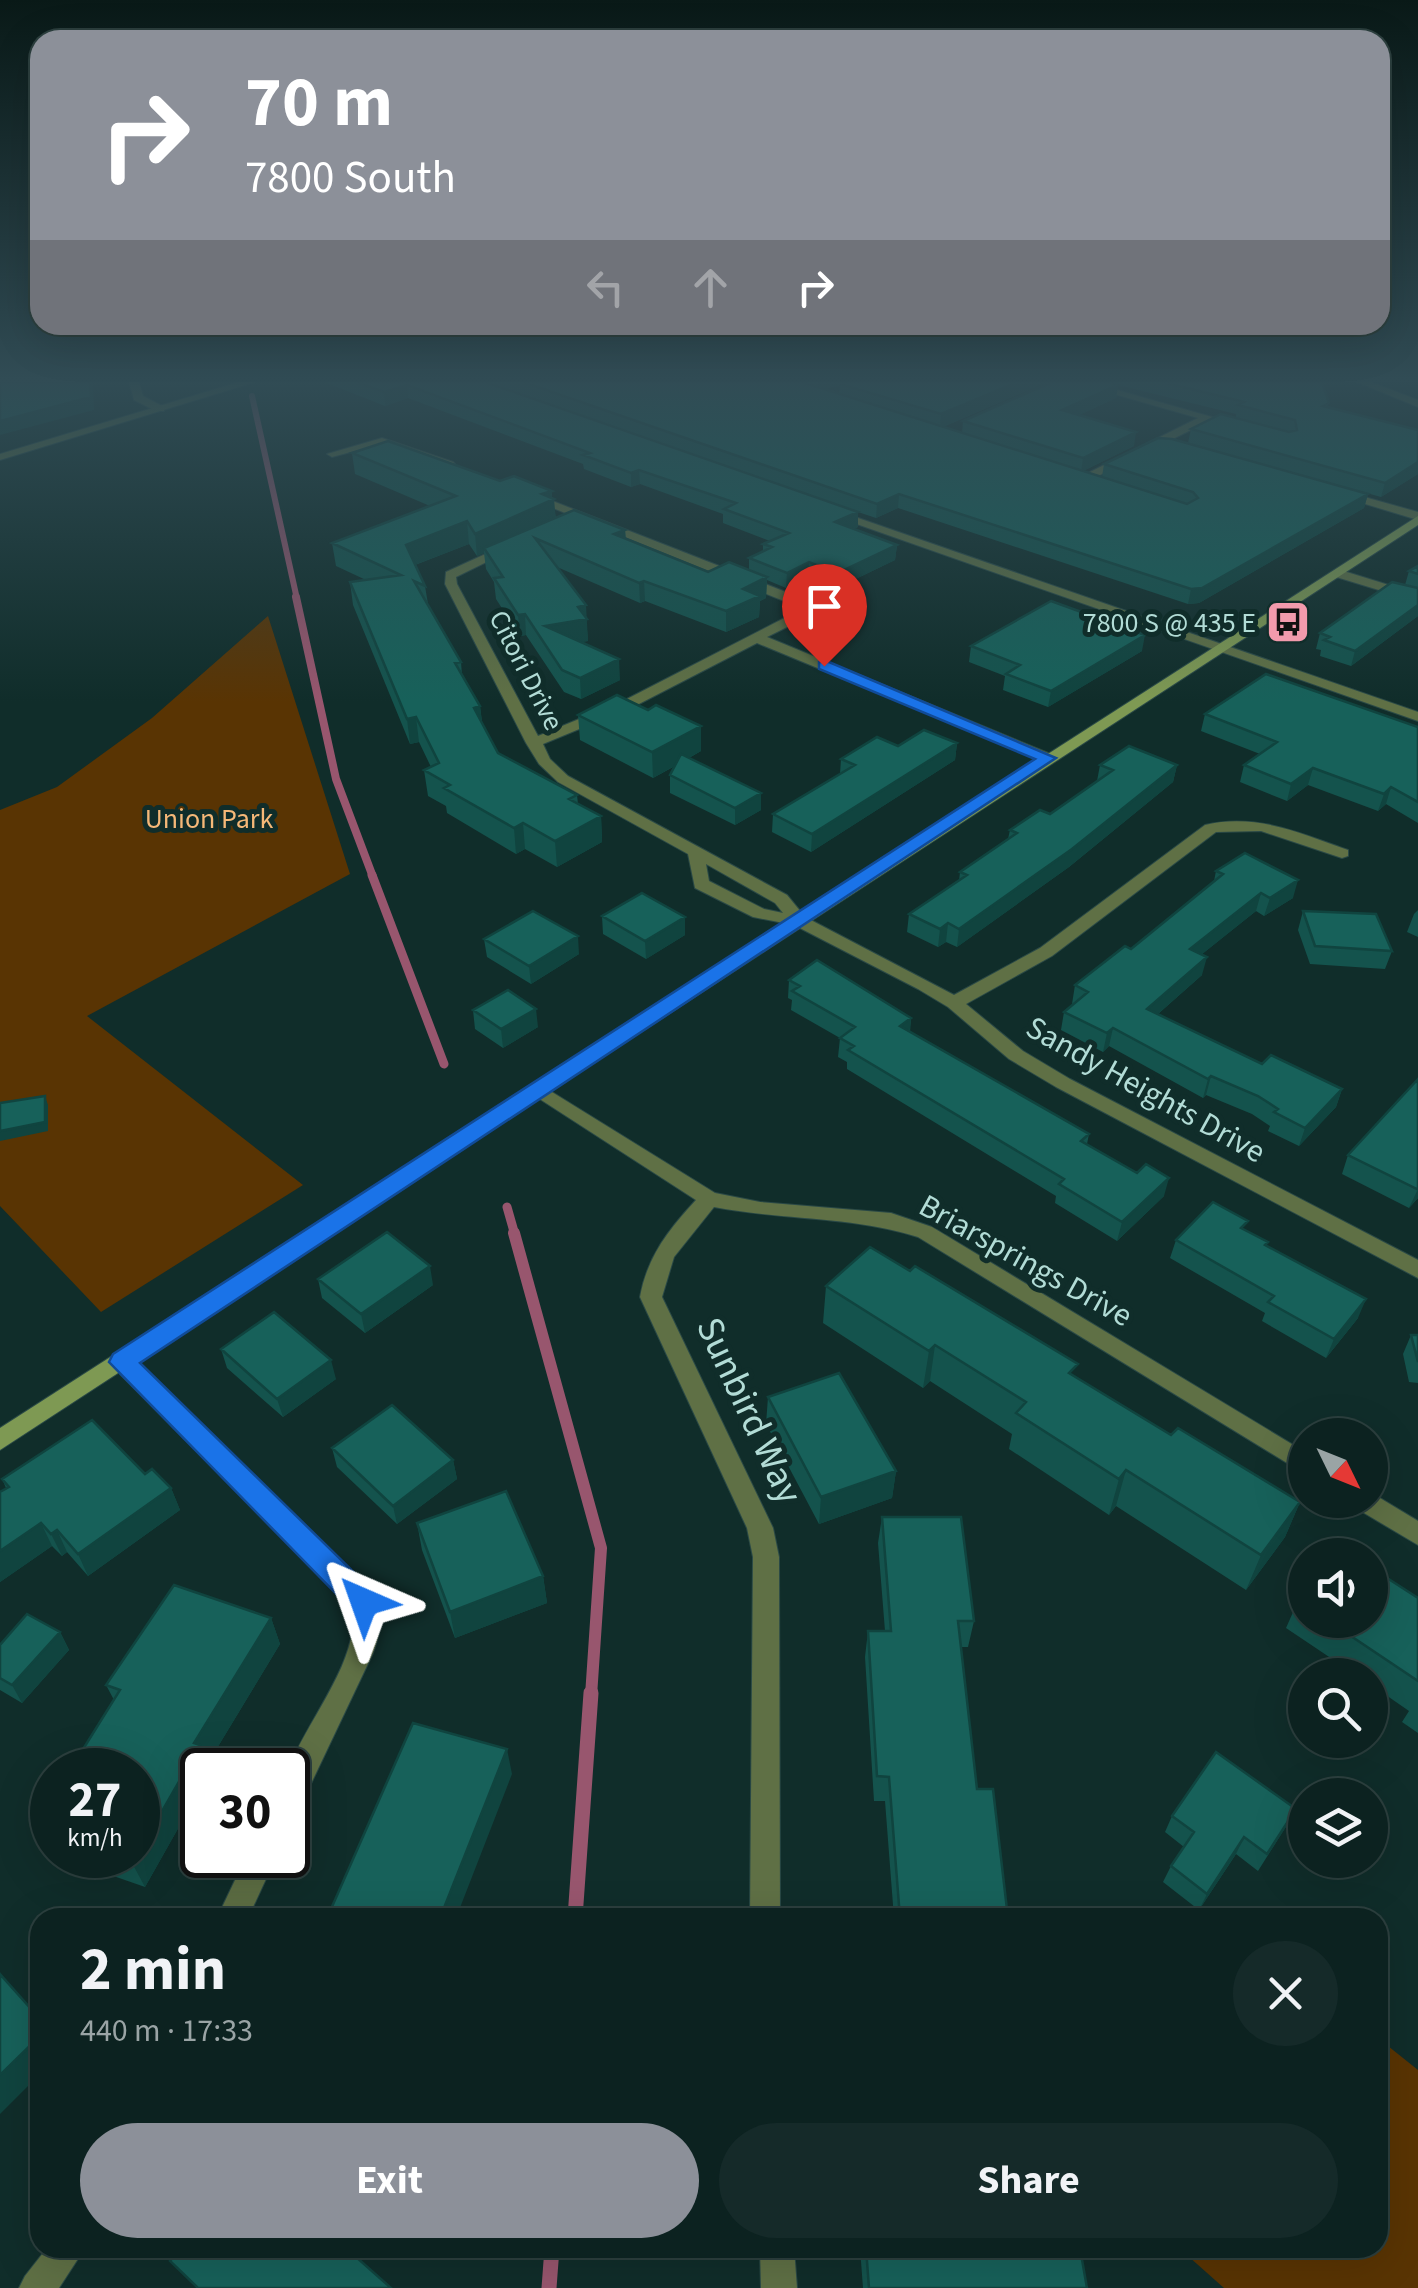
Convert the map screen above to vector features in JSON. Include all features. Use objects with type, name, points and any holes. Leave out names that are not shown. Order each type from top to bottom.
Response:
[{"type":"main road","points":[[0,1440],[1418,518]]},
{"type":"street","points":[[513,489],[806,606],[805,615],[759,639],[630,703],[532,742]]},
{"type":"street","points":[[1334,492],[1418,518]]},
{"type":"street","points":[[822,508],[1418,717]]},
{"type":"street","points":[[567,524],[585,517]]},
{"type":"street","name":"Citori Drive","points":[[532,539],[450,575],[532,742],[562,779],[696,853],[701,884],[759,913],[800,921]]},
{"type":"street","points":[[1337,573],[1418,598]]},
{"type":"street","points":[[759,639],[1048,758]]},
{"type":"street","points":[[954,1003],[1046,952],[1211,828],[1230,823],[1251,824],[1342,853]]},
{"type":"street","name":"Sandy Heights Drive","points":[[800,921],[954,1003],[1016,1054],[1063,1083],[1418,1270]]},
{"type":"street","name":"Briarsprings Drive","points":[[538,1090],[709,1200],[760,1210],[891,1222],[925,1232],[1288,1454]]},
{"type":"street","name":"Sunbird Way","points":[[709,1200],[674,1236],[653,1275],[652,1297],[760,1528],[766,1556],[765,1908]]},
{"type":"street","points":[[122,1362],[364,1602],[369,1627],[360,1653],[310,1756]]},
{"type":"street","points":[[1388,1515],[1418,1534]]},
{"type":"street","points":[[237,1908],[251,1878]]},
{"type":"street","points":[[37,2288],[60,2258]]},
{"type":"street","points":[[777,2258],[778,2288]]},
{"type":"green space","name":"Union Park","points":[[268,616],[350,874],[87,1016],[303,1185],[101,1312],[0,1206],[0,810],[57,787],[152,718]]},
{"type":"green space","points":[[1388,2046],[1418,2070],[1418,2288],[1224,2288],[1190,2258],[1388,2258]]},
{"type":"building","points":[[439,489],[552,491],[542,494],[554,499],[475,534],[467,521],[406,545],[425,586],[414,581],[461,662],[455,663],[480,706],[474,708],[498,753],[577,795],[569,799],[601,816],[555,841],[523,823],[514,828],[444,788],[450,785],[424,770],[439,763],[416,717],[407,719],[350,582],[401,575],[332,543],[456,496]]},
{"type":"building","points":[[694,489],[791,489],[858,512],[835,522],[897,545],[838,573],[809,562],[787,573],[749,558],[772,547],[763,544],[789,533],[724,509],[736,503]]},
{"type":"building","points":[[833,489],[1139,489],[1187,504],[1198,498],[1183,489],[1349,489],[1368,494],[1202,588],[1191,589],[899,494],[877,504]]},
{"type":"building","points":[[574,510],[625,530],[614,534],[708,572],[729,562],[767,577],[743,589],[760,596],[726,611],[644,581],[639,583],[535,538],[586,605],[578,607],[587,619],[545,626],[619,659],[580,678],[562,670],[525,614],[518,615],[494,578],[503,577],[484,548]]},
{"type":"building","points":[[1392,582],[1418,588],[1418,605],[1355,651],[1324,640],[1330,637],[1320,633]]},
{"type":"building","points":[[1051,601],[1145,635],[1051,691],[1006,674],[1020,665],[971,646]]},
{"type":"building","points":[[1266,674],[1418,727],[1418,802],[1391,787],[1384,794],[1313,768],[1291,784],[1244,765],[1277,742],[1205,714]]},
{"type":"building","points":[[617,695],[648,710],[656,705],[701,726],[652,752],[578,715]]},
{"type":"building","points":[[924,730],[957,743],[812,834],[773,814],[855,765],[841,759],[877,737],[898,746]]},
{"type":"building","points":[[1129,746],[1177,765],[1072,849],[959,929],[948,923],[940,929],[909,914],[967,875],[960,872],[1017,833],[1010,830],[1040,810],[1050,814],[1113,770],[1100,765]]},
{"type":"building","points":[[681,754],[761,793],[735,808],[670,775]]},
{"type":"building","points":[[1245,853],[1298,880],[1270,898],[1261,893],[1190,949],[1207,957],[1147,1009],[1262,1064],[1271,1055],[1342,1089],[1305,1128],[1274,1112],[1278,1109],[1258,1096],[1211,1076],[1208,1079],[1113,1028],[1107,1033],[1064,1012],[1088,992],[1075,985],[1125,946],[1131,949],[1223,874],[1216,871]]},
{"type":"building","points":[[642,893],[685,917],[645,941],[602,916]]},
{"type":"building","points":[[533,911],[578,936],[529,966],[484,939]]},
{"type":"building","points":[[1303,911],[1376,914],[1392,951],[1315,946]]},
{"type":"building","points":[[817,960],[911,1018],[900,1026],[1089,1134],[1081,1141],[1137,1173],[1146,1164],[1169,1178],[1122,1222],[1059,1184],[1064,1179],[848,1050],[854,1046],[840,1038],[855,1027],[792,991],[800,986],[789,980]]},
{"type":"building","points":[[508,990],[536,1009],[501,1029],[473,1010]]},
{"type":"building","points":[[1418,1079],[1418,1189],[1417,1189],[1348,1155]]},
{"type":"building","points":[[45,1096],[45,1122],[0,1131],[0,1103]]},
{"type":"building","points":[[1213,1202],[1248,1221],[1241,1228],[1268,1242],[1265,1245],[1366,1299],[1334,1339],[1268,1302],[1274,1296],[1176,1240]]},
{"type":"building","points":[[387,1232],[430,1266],[361,1314],[318,1279]]},
{"type":"building","points":[[870,1247],[910,1271],[915,1266],[1078,1364],[1069,1373],[1171,1435],[1178,1428],[1288,1495],[1288,1518],[1261,1555],[1126,1470],[1119,1479],[1016,1413],[1026,1402],[935,1345],[929,1351],[826,1286]]},
{"type":"building","points":[[274,1312],[331,1360],[277,1399],[221,1349]]},
{"type":"building","points":[[1411,1335],[1418,1335],[1418,1362]]},
{"type":"building","points":[[839,1373],[896,1471],[821,1497],[768,1397]]},
{"type":"building","points":[[392,1405],[453,1460],[393,1506],[332,1448]]},
{"type":"building","points":[[92,1420],[145,1474],[152,1469],[171,1488],[78,1554],[57,1530],[51,1534],[41,1523],[0,1551],[0,1492],[9,1487],[2,1479]]},
{"type":"building","points":[[506,1491],[543,1576],[450,1612],[417,1523]]},
{"type":"building","points":[[882,1517],[961,1517],[974,1621],[958,1621],[977,1789],[993,1789],[1007,1908],[899,1908],[889,1777],[877,1776],[868,1631],[891,1631]]},
{"type":"building","points":[[1388,1579],[1418,1598],[1418,1681],[1354,1638],[1388,1638]]},
{"type":"building","points":[[174,1585],[271,1618],[194,1743],[200,1745],[198,1748],[180,1748],[180,1780],[160,1815],[160,1748],[84,1748],[120,1690],[106,1685]]},
{"type":"building","points":[[27,1614],[60,1632],[12,1685],[0,1678],[0,1645]]},
{"type":"building","points":[[413,1723],[507,1749],[444,1908],[331,1908]]},
{"type":"building","points":[[1216,1752],[1288,1803],[1288,1821],[1267,1854],[1244,1837],[1207,1894],[1171,1866],[1194,1832],[1172,1816]]},
{"type":"building","points":[[0,1974],[30,2008],[30,2046],[0,2075]]},
{"type":"building","points":[[357,2258],[391,2288],[198,2288],[170,2261]]},
{"type":"building","points":[[867,2258],[1082,2258],[1087,2288],[869,2288]]},
{"type":"waterway","points":[[273,489],[297,599]]},
{"type":"waterway","points":[[296,597],[336,779],[373,877]]},
{"type":"waterway","points":[[372,875],[444,1064]]},
{"type":"waterway","points":[[507,1207],[515,1235]]},
{"type":"waterway","points":[[514,1233],[601,1548],[591,1696]]},
{"type":"waterway","points":[[576,1908],[591,1693]]},
{"type":"waterway","points":[[549,2288],[551,2258]]},
{"type":"place","name":"7800 S @ 435 E","points":[[1288,622]]},
{"type":"route","points":[[364,1602],[122,1362],[1048,758],[824,666]]}]
